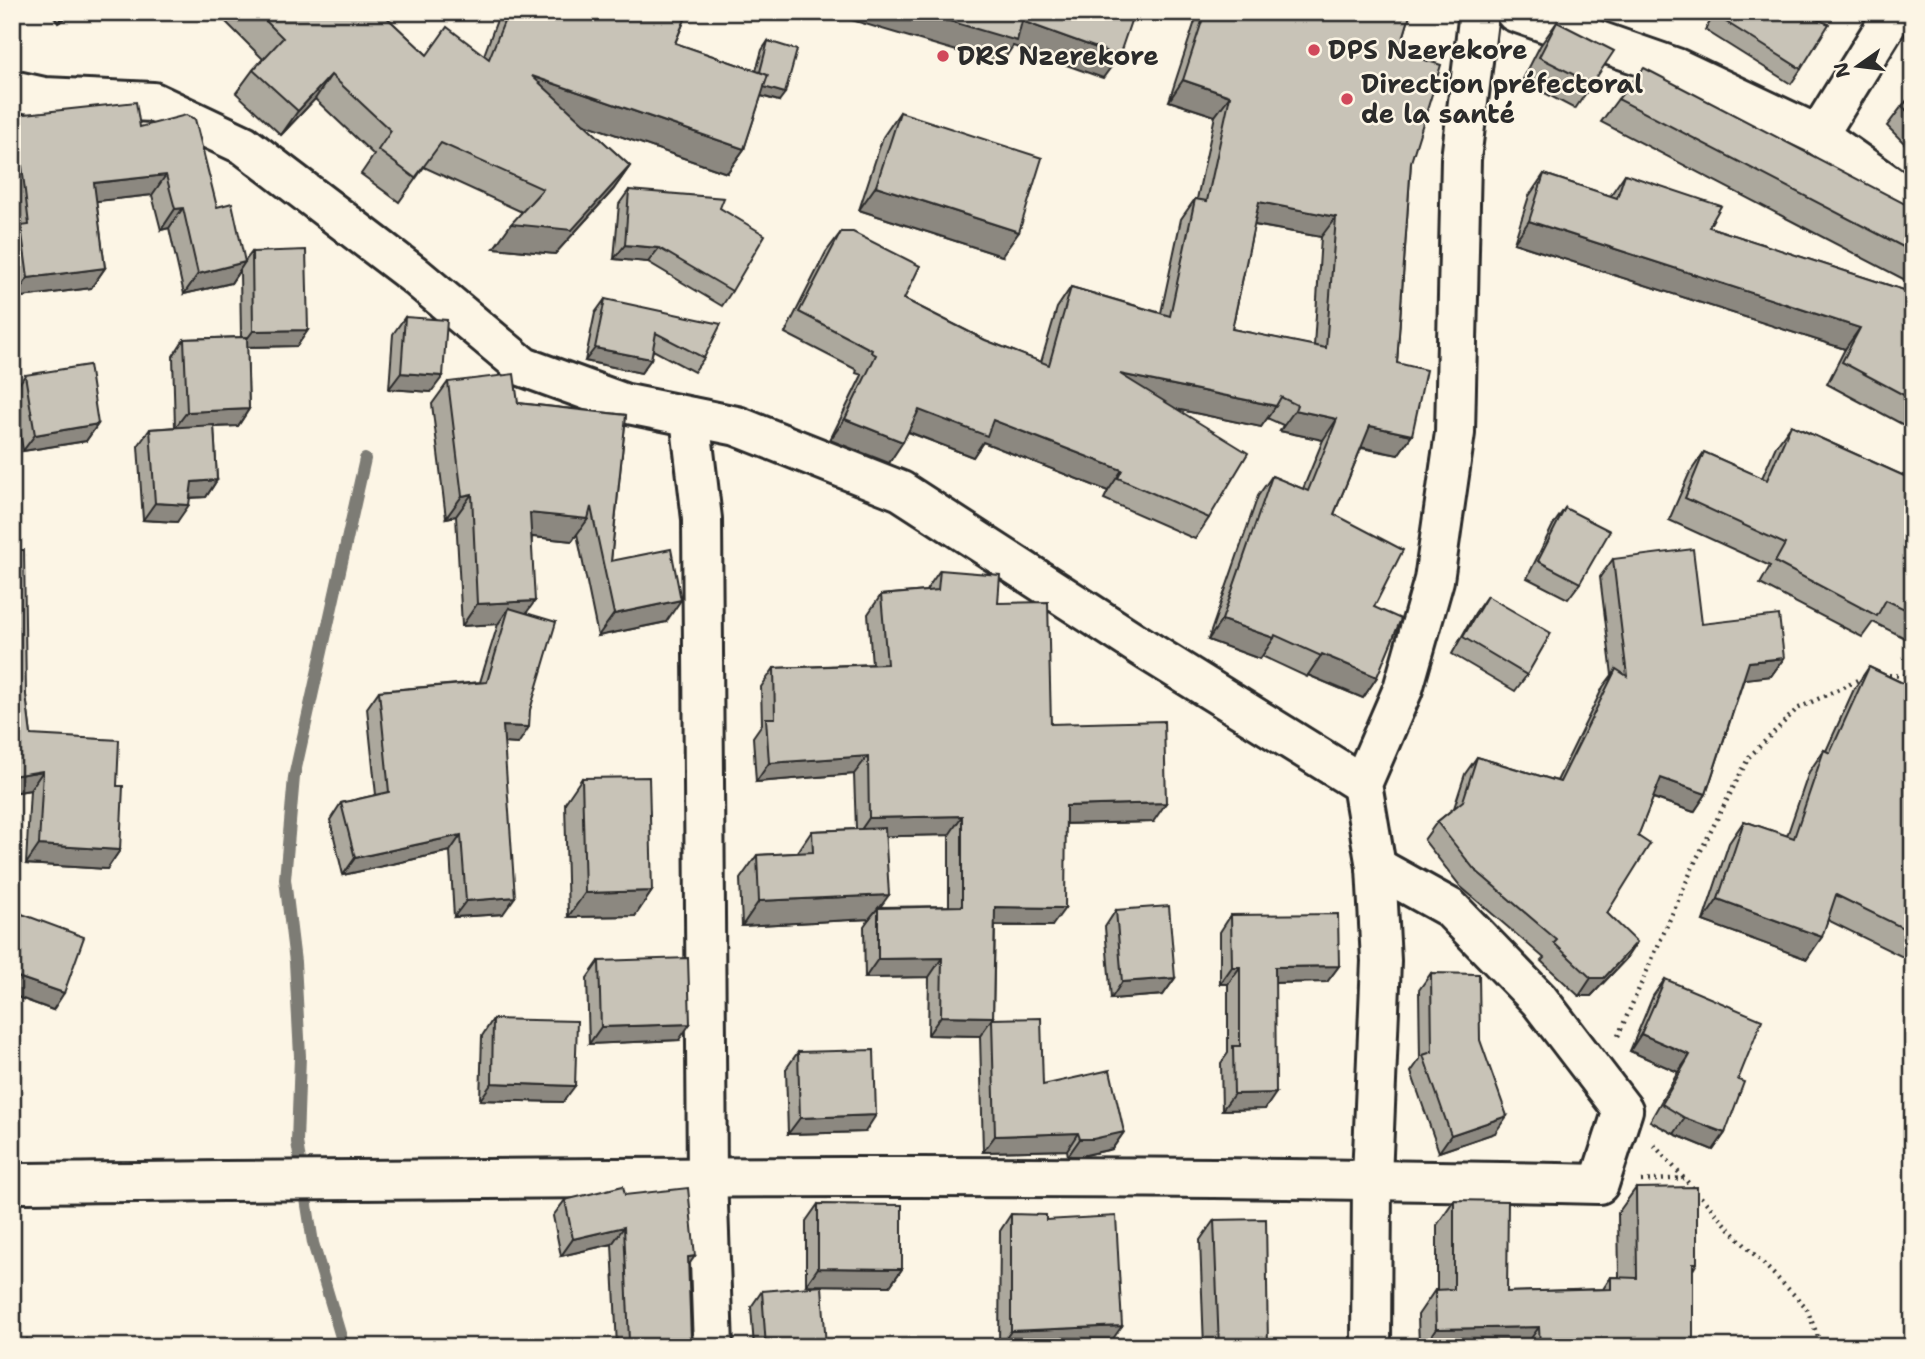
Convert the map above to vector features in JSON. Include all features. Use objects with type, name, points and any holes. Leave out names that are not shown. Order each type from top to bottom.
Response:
[{"type":"street","points":[[1371,1347],[1371,1178],[1381,961],[1376,867],[1362,784],[1403,689],[1434,580],[1455,433],[1461,159],[1479,12]]},
{"type":"street","points":[[1515,12],[1676,68],[1818,135],[1913,202]]},
{"type":"street","points":[[1818,135],[1894,12]]},
{"type":"street","points":[[12,90],[44,97],[153,102],[244,145],[413,274],[524,367],[623,404],[737,426],[901,491],[1148,651],[1362,784]]},
{"type":"street","points":[[690,417],[702,519],[707,1177],[713,1347]]},
{"type":"street","points":[[12,1183],[707,1177],[1371,1178],[1599,1184],[1623,1110],[1539,1000],[1450,908],[1376,867]]},
{"type":"path","points":[[1600,1079],[1650,959],[1696,860],[1749,757],[1797,709],[1868,674]]},
{"type":"path","points":[[1880,675],[1913,676]]},
{"type":"path","points":[[1623,1110],[1739,1239],[1807,1307],[1822,1347]]},
{"type":"building","points":[[257,12],[381,12],[427,55],[447,27],[489,59],[508,12],[688,12],[675,43],[768,75],[744,149],[532,76],[630,166],[572,230],[511,224],[543,189],[441,143],[415,178],[378,150],[391,131],[331,75],[298,111],[253,70],[283,38]]},
{"type":"building","points":[[919,12],[1134,12],[1119,56],[1022,21],[1017,41]]},
{"type":"building","points":[[1205,12],[1411,12],[1399,52],[1441,65],[1411,162],[1397,363],[1426,370],[1412,435],[1370,426],[1334,514],[1403,550],[1374,607],[1401,619],[1377,677],[1275,635],[1274,638],[1222,620],[1272,476],[1308,491],[1337,419],[1295,410],[1297,405],[1281,397],[1276,406],[1120,374],[1248,453],[1209,518],[1118,478],[1122,470],[993,420],[987,436],[919,410],[903,442],[845,419],[876,355],[872,350],[799,312],[841,232],[853,232],[920,266],[904,299],[985,340],[1049,365],[1071,287],[1170,316],[1195,199],[1207,201],[1230,96],[1183,80]],"holes":[[[1259,202],[1336,217],[1326,348],[1232,329]]]},
{"type":"building","points":[[1717,12],[1799,12],[1829,24],[1801,69],[1715,15]]},
{"type":"building","points":[[1557,22],[1614,51],[1592,84],[1539,57]]},
{"type":"building","points":[[768,41],[797,50],[785,93],[764,87],[768,75],[760,72]]},
{"type":"building","points":[[1644,68],[1913,208],[1913,252],[1618,99]]},
{"type":"building","points":[[1913,94],[1913,117],[1902,106]]},
{"type":"building","points":[[136,102],[140,127],[186,115],[195,119],[217,207],[232,203],[245,262],[198,274],[183,208],[175,209],[166,175],[94,183],[105,268],[28,278],[21,226],[29,225],[16,115]]},
{"type":"building","points":[[900,112],[1042,158],[1019,232],[876,186]]},
{"type":"building","points":[[1544,174],[1617,198],[1625,174],[1721,206],[1709,227],[1913,293],[1913,400],[1842,362],[1860,328],[1529,221]]},
{"type":"building","points":[[629,190],[724,198],[720,208],[765,235],[732,291],[659,248],[625,245]]},
{"type":"building","points":[[306,250],[308,330],[253,331],[252,252]]},
{"type":"building","points":[[605,299],[721,324],[704,358],[656,333],[651,359],[595,348]]},
{"type":"building","points":[[405,317],[447,320],[443,376],[401,373]]},
{"type":"building","points":[[247,337],[249,409],[187,412],[184,339]]},
{"type":"building","points":[[89,365],[98,424],[35,435],[25,375]]},
{"type":"building","points":[[514,374],[518,403],[626,415],[611,561],[671,549],[681,600],[614,614],[591,507],[588,519],[530,513],[535,601],[477,604],[472,494],[462,496],[448,382]]},
{"type":"building","points":[[214,425],[217,480],[192,482],[189,505],[155,503],[150,429]]},
{"type":"building","points":[[1791,425],[1913,480],[1913,613],[1886,600],[1877,616],[1775,562],[1785,544],[1685,498],[1704,452],[1767,480]]},
{"type":"building","points":[[1565,508],[1610,531],[1580,583],[1538,561]]},
{"type":"building","points":[[1693,549],[1702,624],[1779,615],[1784,658],[1749,662],[1706,794],[1661,778],[1638,836],[1650,844],[1607,913],[1637,942],[1604,978],[1591,978],[1554,943],[1557,940],[1474,869],[1437,822],[1463,801],[1477,757],[1560,782],[1616,669],[1627,676],[1613,559]]},
{"type":"building","points":[[12,550],[24,550],[26,695],[31,735],[119,740],[117,786],[123,786],[120,850],[39,845],[43,771],[12,776]]},
{"type":"building","points":[[940,570],[1000,575],[998,603],[1048,602],[1051,724],[1164,721],[1166,803],[1066,806],[1065,908],[995,907],[993,1017],[941,1016],[942,958],[878,959],[878,908],[962,906],[962,816],[869,818],[868,756],[769,763],[766,718],[775,718],[774,668],[887,664],[881,595],[938,590]]},
{"type":"building","points":[[1487,596],[1551,633],[1527,675],[1463,637]]},
{"type":"building","points":[[509,608],[556,622],[530,710],[529,727],[503,726],[515,897],[466,901],[461,835],[355,858],[341,803],[389,792],[379,691],[487,682]]},
{"type":"building","points":[[1869,667],[1913,688],[1913,933],[1836,895],[1822,937],[1718,899],[1744,821],[1794,838],[1824,750],[1830,753]]},
{"type":"building","points":[[649,777],[652,891],[585,893],[582,778]]},
{"type":"building","points":[[885,828],[889,895],[759,901],[757,855],[813,852],[812,831]]},
{"type":"building","points":[[1169,906],[1175,978],[1122,982],[1116,910]]},
{"type":"building","points":[[22,914],[84,937],[64,993],[12,975],[12,941]]},
{"type":"building","points":[[1338,914],[1339,966],[1275,967],[1276,1093],[1234,1094],[1233,1046],[1240,1046],[1240,967],[1232,967],[1231,915]]},
{"type":"building","points":[[688,958],[690,1024],[601,1027],[599,961]]},
{"type":"building","points":[[1431,973],[1479,974],[1480,1040],[1507,1116],[1451,1135],[1423,1055],[1432,1052]]},
{"type":"building","points":[[1665,979],[1762,1020],[1738,1080],[1744,1082],[1725,1133],[1685,1118],[1662,1104],[1690,1055],[1641,1034]]},
{"type":"building","points":[[1041,1018],[1043,1085],[1110,1070],[1124,1132],[1093,1139],[1080,1139],[1078,1133],[995,1136],[992,1019]]},
{"type":"building","points":[[493,1019],[577,1021],[575,1086],[492,1083]]},
{"type":"building","points":[[874,1050],[876,1115],[800,1118],[798,1052]]},
{"type":"building","points":[[623,1186],[625,1195],[688,1188],[695,1256],[688,1257],[691,1339],[629,1341],[624,1227],[573,1239],[565,1200]]},
{"type":"building","points":[[1697,1187],[1693,1347],[1540,1347],[1539,1327],[1436,1329],[1435,1290],[1454,1289],[1454,1200],[1508,1201],[1507,1292],[1611,1289],[1611,1277],[1637,1278],[1636,1188]]},
{"type":"building","points":[[818,1204],[902,1205],[902,1269],[818,1268]]},
{"type":"building","points":[[1011,1214],[1046,1215],[1046,1220],[1116,1216],[1122,1326],[1011,1331]]},
{"type":"building","points":[[1266,1219],[1268,1347],[1219,1347],[1214,1220]]},
{"type":"building","points":[[822,1286],[826,1347],[766,1347],[762,1291]]},
{"type":"building","points":[[27,1339],[37,1347],[21,1347]]},
{"type":"waterway","points":[[344,1347],[313,1243],[297,1142],[300,1056],[295,962],[285,879],[294,777],[365,459]]},
{"type":"place","name":"DPS Nzerekore","points":[[1314,50]]},
{"type":"place","name":"DRS Nzerekore","points":[[943,56]]},
{"type":"place","name":"Direction préfectoral de la santé","points":[[1347,99]]}]
